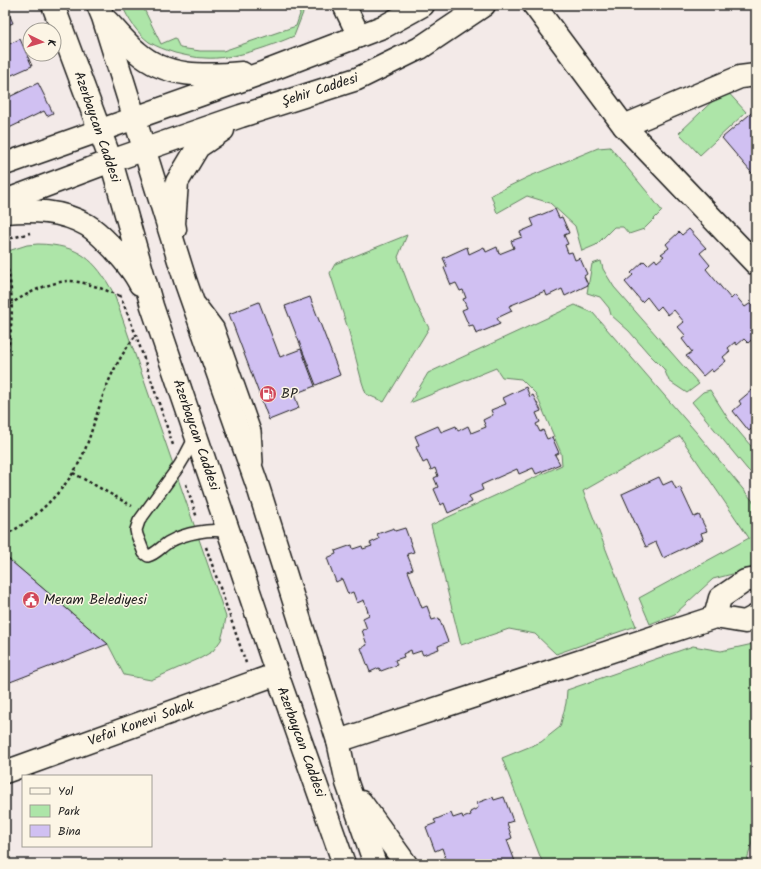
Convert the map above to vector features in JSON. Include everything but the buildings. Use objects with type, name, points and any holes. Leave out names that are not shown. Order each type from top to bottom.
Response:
[{"type":"main road","name":"Azerbaycan Caddesi","points":[[53,5],[112,161],[152,306],[228,532],[344,864]]},
{"type":"main road","points":[[344,5],[359,36]]},
{"type":"main road","points":[[5,164],[265,72],[384,26],[423,5]]},
{"type":"main road","name":"Şehir Caddesi","points":[[5,201],[112,161],[242,116],[358,79],[420,48],[484,5]]},
{"type":"main road","points":[[534,5],[624,126],[756,264]]},
{"type":"main road","points":[[100,11],[137,52],[158,66],[188,74],[217,75],[265,72]]},
{"type":"main road","points":[[100,11],[186,283],[259,490],[338,741],[347,783],[375,864]]},
{"type":"main road","points":[[624,126],[740,77],[756,75]]},
{"type":"main road","points":[[178,256],[174,224],[177,182],[198,147],[242,116]]},
{"type":"main road","points":[[5,212],[24,210],[46,212],[69,216],[88,225],[105,239],[123,259],[138,280],[152,306]]},
{"type":"main road","points":[[715,617],[720,598],[745,580],[756,579]]},
{"type":"main road","points":[[338,741],[715,617],[745,622],[756,616]]},
{"type":"main road","name":"Vefai Konevi Sokak","points":[[5,772],[277,674]]},
{"type":"main road","points":[[347,783],[406,864]]},
{"type":"lane","points":[[196,435],[179,466],[139,521],[136,530],[137,535],[144,553],[148,556],[182,536],[217,530],[228,532]]},
{"type":"path","points":[[5,258],[12,303],[10,333],[5,364]]},
{"type":"path","points":[[5,308],[38,290],[65,282],[84,283],[121,297]]},
{"type":"path","points":[[5,535],[24,524],[36,514],[57,494],[73,473],[86,448],[112,373],[136,335]]},
{"type":"path","points":[[5,411],[5,429]]},
{"type":"path","points":[[73,473],[135,507]]},
{"type":"green space","points":[[122,5],[142,5],[161,44],[175,38],[180,48],[200,51],[223,51],[296,26],[300,14],[296,5],[306,5],[294,36],[238,55],[216,58],[197,58],[165,50],[149,42],[137,30]]},
{"type":"green space","points":[[725,89],[746,112],[700,155],[679,133]]},
{"type":"green space","points":[[610,147],[662,211],[644,229],[629,234],[623,227],[614,227],[596,245],[582,251],[575,226],[550,203],[527,196],[497,213],[491,195],[528,177],[598,148]]},
{"type":"green space","points":[[407,235],[398,257],[415,302],[429,328],[384,402],[366,394],[349,332],[330,273],[335,264]]},
{"type":"green space","points":[[38,244],[64,247],[84,256],[100,272],[114,294],[226,617],[221,640],[213,651],[201,658],[151,680],[124,675],[108,644],[5,556],[5,252],[27,245]]},
{"type":"green space","points":[[601,261],[603,269],[614,287],[699,384],[687,393],[669,381],[664,369],[629,331],[611,315],[609,308],[600,297],[587,293],[592,264]]},
{"type":"green space","points":[[575,305],[593,313],[696,432],[756,505],[756,571],[744,571],[713,579],[675,614],[650,624],[639,598],[749,538],[680,436],[583,491],[636,626],[556,654],[535,634],[509,629],[461,645],[431,525],[562,465],[561,453],[536,394],[521,379],[502,377],[496,368],[410,403],[428,373]]},
{"type":"green space","points":[[710,390],[729,420],[756,452],[756,478],[692,402],[703,392]]},
{"type":"green space","points":[[756,642],[756,827],[746,864],[543,864],[502,758],[541,742],[560,727],[566,703],[567,690],[693,646],[721,651]]},
{"type":"place","name":"BP","points":[[268,394]]},
{"type":"place","name":"Meram Belediyesi","points":[[31,600]]}]
